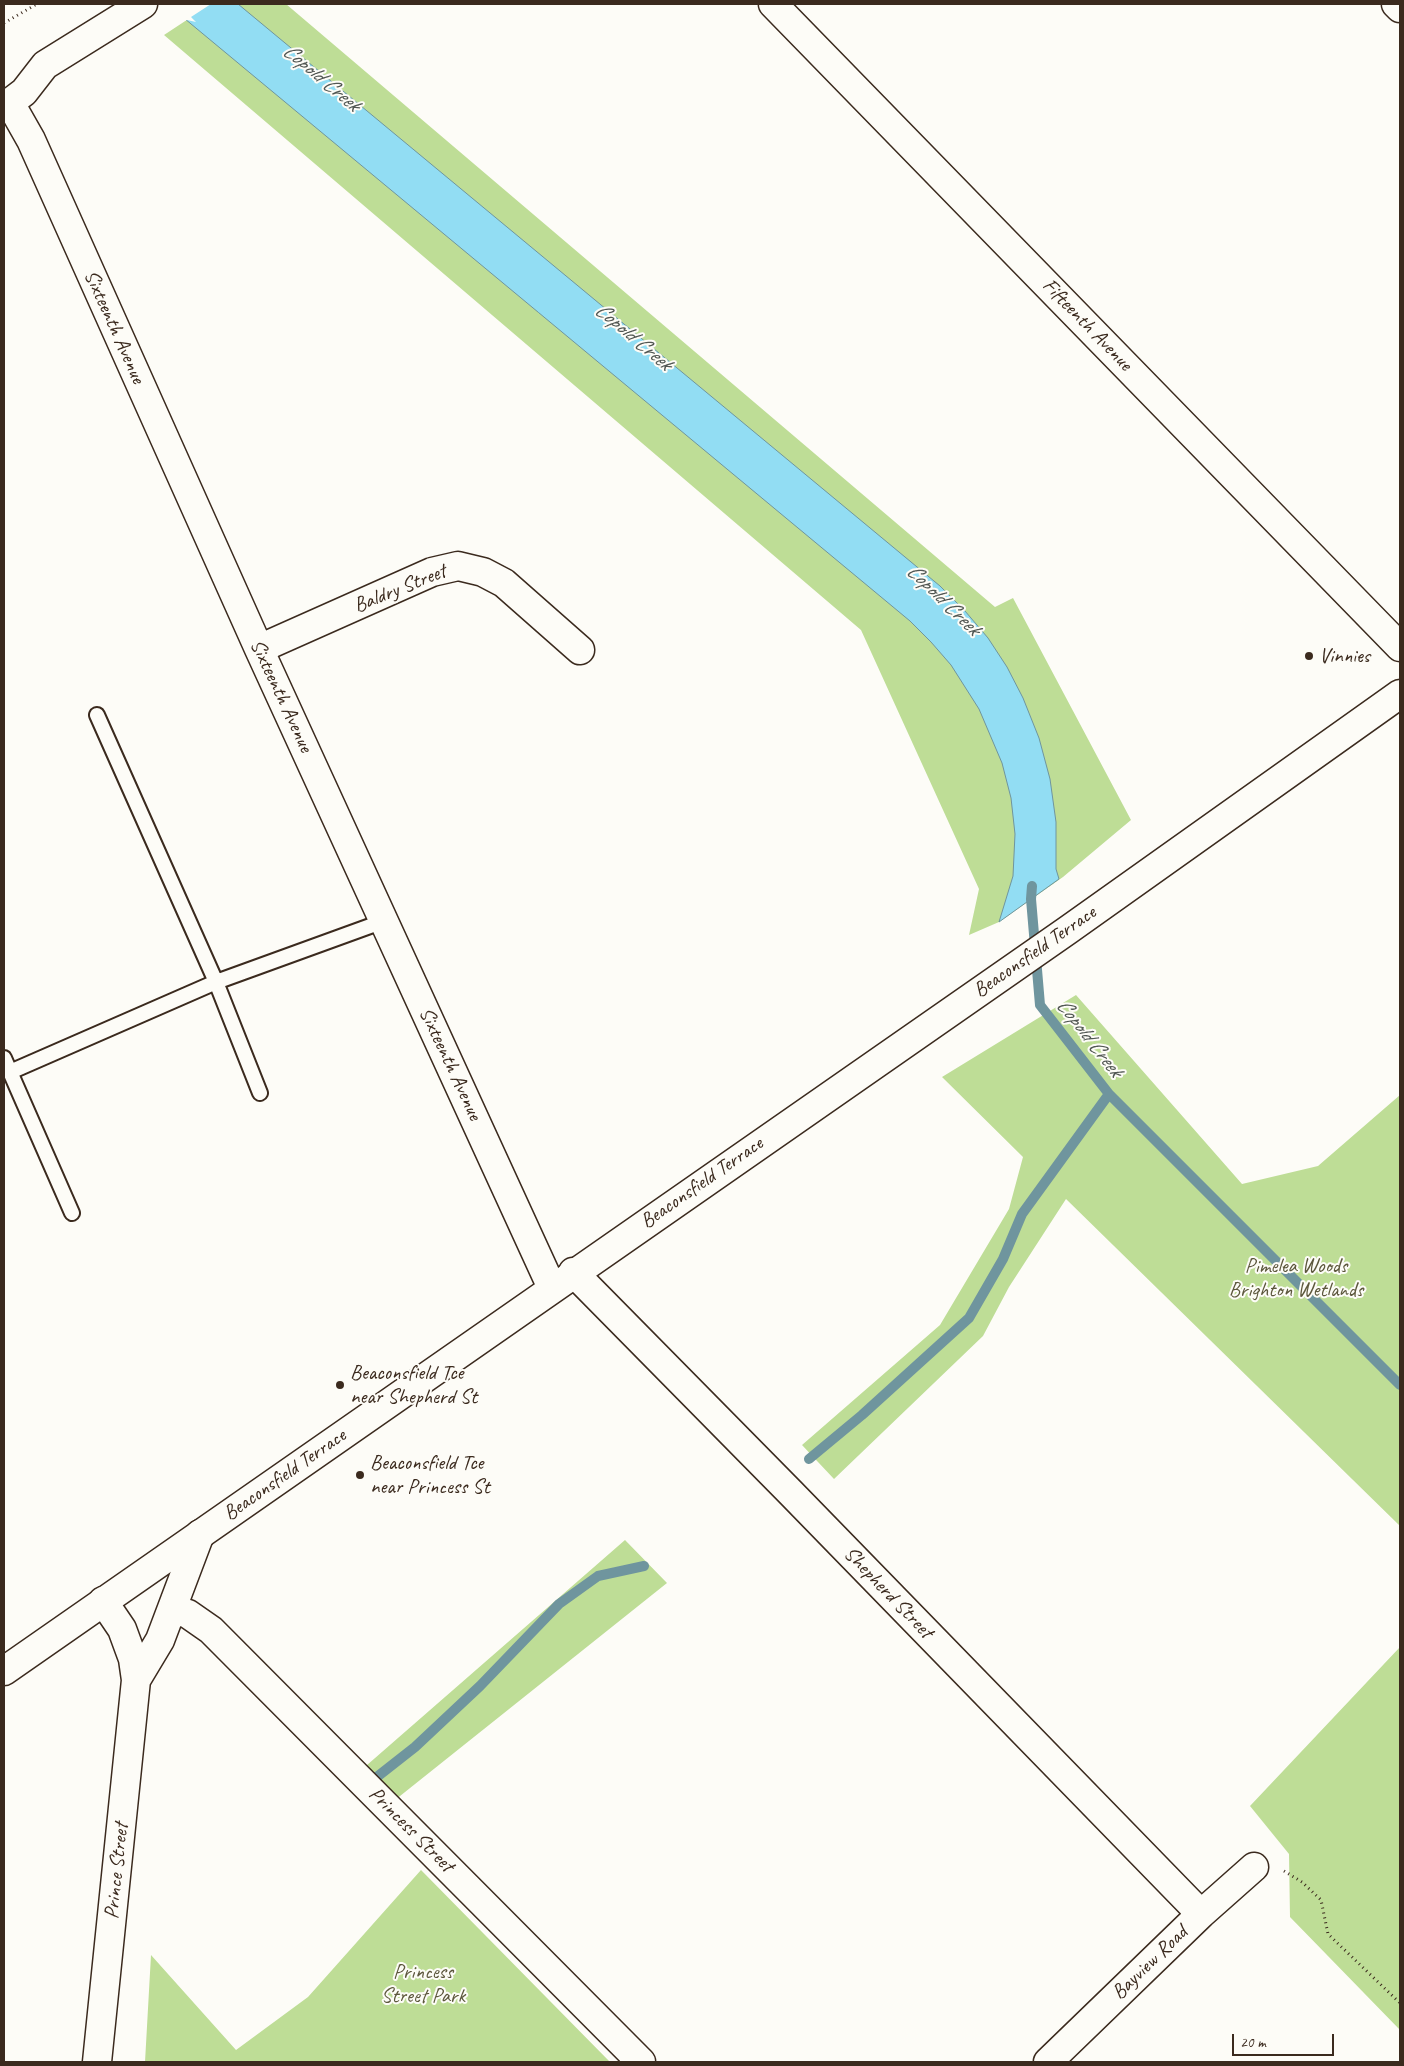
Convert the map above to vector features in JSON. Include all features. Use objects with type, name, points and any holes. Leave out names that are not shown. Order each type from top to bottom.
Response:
[{"type":"street","points":[[7,105],[24,92],[45,65],[143,4]]},
{"type":"street","name":"Fifteenth Avenue","points":[[773,4],[1400,647]]},
{"type":"street","points":[[1396,4],[1400,8]]},
{"type":"street","name":"Sixteenth Avenue","points":[[7,105],[30,140],[259,649],[384,921],[563,1280]]},
{"type":"street","name":"Baldry Street","points":[[259,649],[432,572],[458,566],[483,572],[504,583],[580,650]]},
{"type":"street","name":"Beaconsfield Terrace","points":[[4,1670],[1068,930],[1400,694]]},
{"type":"street","name":"Shepherd Street","points":[[563,1280],[798,1500],[1201,1914]]},
{"type":"street","name":"Prince Street","points":[[136,1680],[160,1640],[200,1534]]},
{"type":"street","name":"Prince Street","points":[[97,2062],[136,1680],[133,1659],[122,1629],[103,1601]]},
{"type":"street","name":"Princess Street","points":[[173,1609],[188,1614],[211,1630],[641,2062]]},
{"type":"street","name":"Bayview Road","points":[[1048,2062],[1201,1914],[1254,1867]]},
{"type":"lane","points":[[97,715],[216,982],[260,1093]]},
{"type":"lane","points":[[10,1072],[216,982],[384,921]]},
{"type":"lane","points":[[4,1058],[72,1212]]},
{"type":"path","points":[[4,23],[37,4]]},
{"type":"path","points":[[1254,1867],[1277,1868],[1302,1882],[1321,1900],[1328,1934],[1400,2003]]},
{"type":"green space","points":[[211,4],[286,4],[995,607],[1013,598],[1131,820],[1063,877],[999,922],[969,935],[979,889],[861,630],[164,35]]},
{"type":"green space","name":"Pimelea Woods Brighton Wetlands","points":[[1076,995],[1242,1184],[1318,1166],[1400,1095],[1400,1526],[1066,1199],[1009,1287],[983,1336],[834,1479],[802,1445],[940,1325],[1009,1209],[1023,1157],[942,1077]]},
{"type":"green space","points":[[625,1540],[667,1583],[390,1804],[359,1772]]},
{"type":"green space","points":[[1400,1647],[1400,2030],[1290,1917],[1289,1854],[1250,1806]]},
{"type":"green space","name":"Princess Street Park","points":[[421,1870],[610,2062],[145,2062],[151,1955],[236,2050],[308,1997]]},
{"type":"water","points":[[167,4],[238,4],[940,586],[988,638],[1007,667],[1023,698],[1039,738],[1050,779],[1056,822],[1056,869],[1059,879],[999,922],[1013,876],[1015,834],[1011,798],[1002,763],[979,709],[951,665],[910,621]]},
{"type":"pier","points":[[164,4],[211,4],[191,17],[196,22],[184,21]]},
{"type":"waterway","name":"Copold Creek","points":[[1032,886],[1031,899],[1040,1005],[1109,1094],[1400,1385]]},
{"type":"waterway","points":[[809,1459],[862,1415],[969,1318],[1003,1259],[1022,1214],[1109,1094]]},
{"type":"waterway","points":[[373,1780],[415,1747],[480,1686],[559,1604],[598,1576],[644,1566]]},
{"type":"place","name":"Vinnies","points":[[1309,656]]},
{"type":"place","name":"Beaconsfield Tce near Shepherd St","points":[[340,1385]]},
{"type":"place","name":"Beaconsfield Tce near Princess St","points":[[360,1475]]}]
